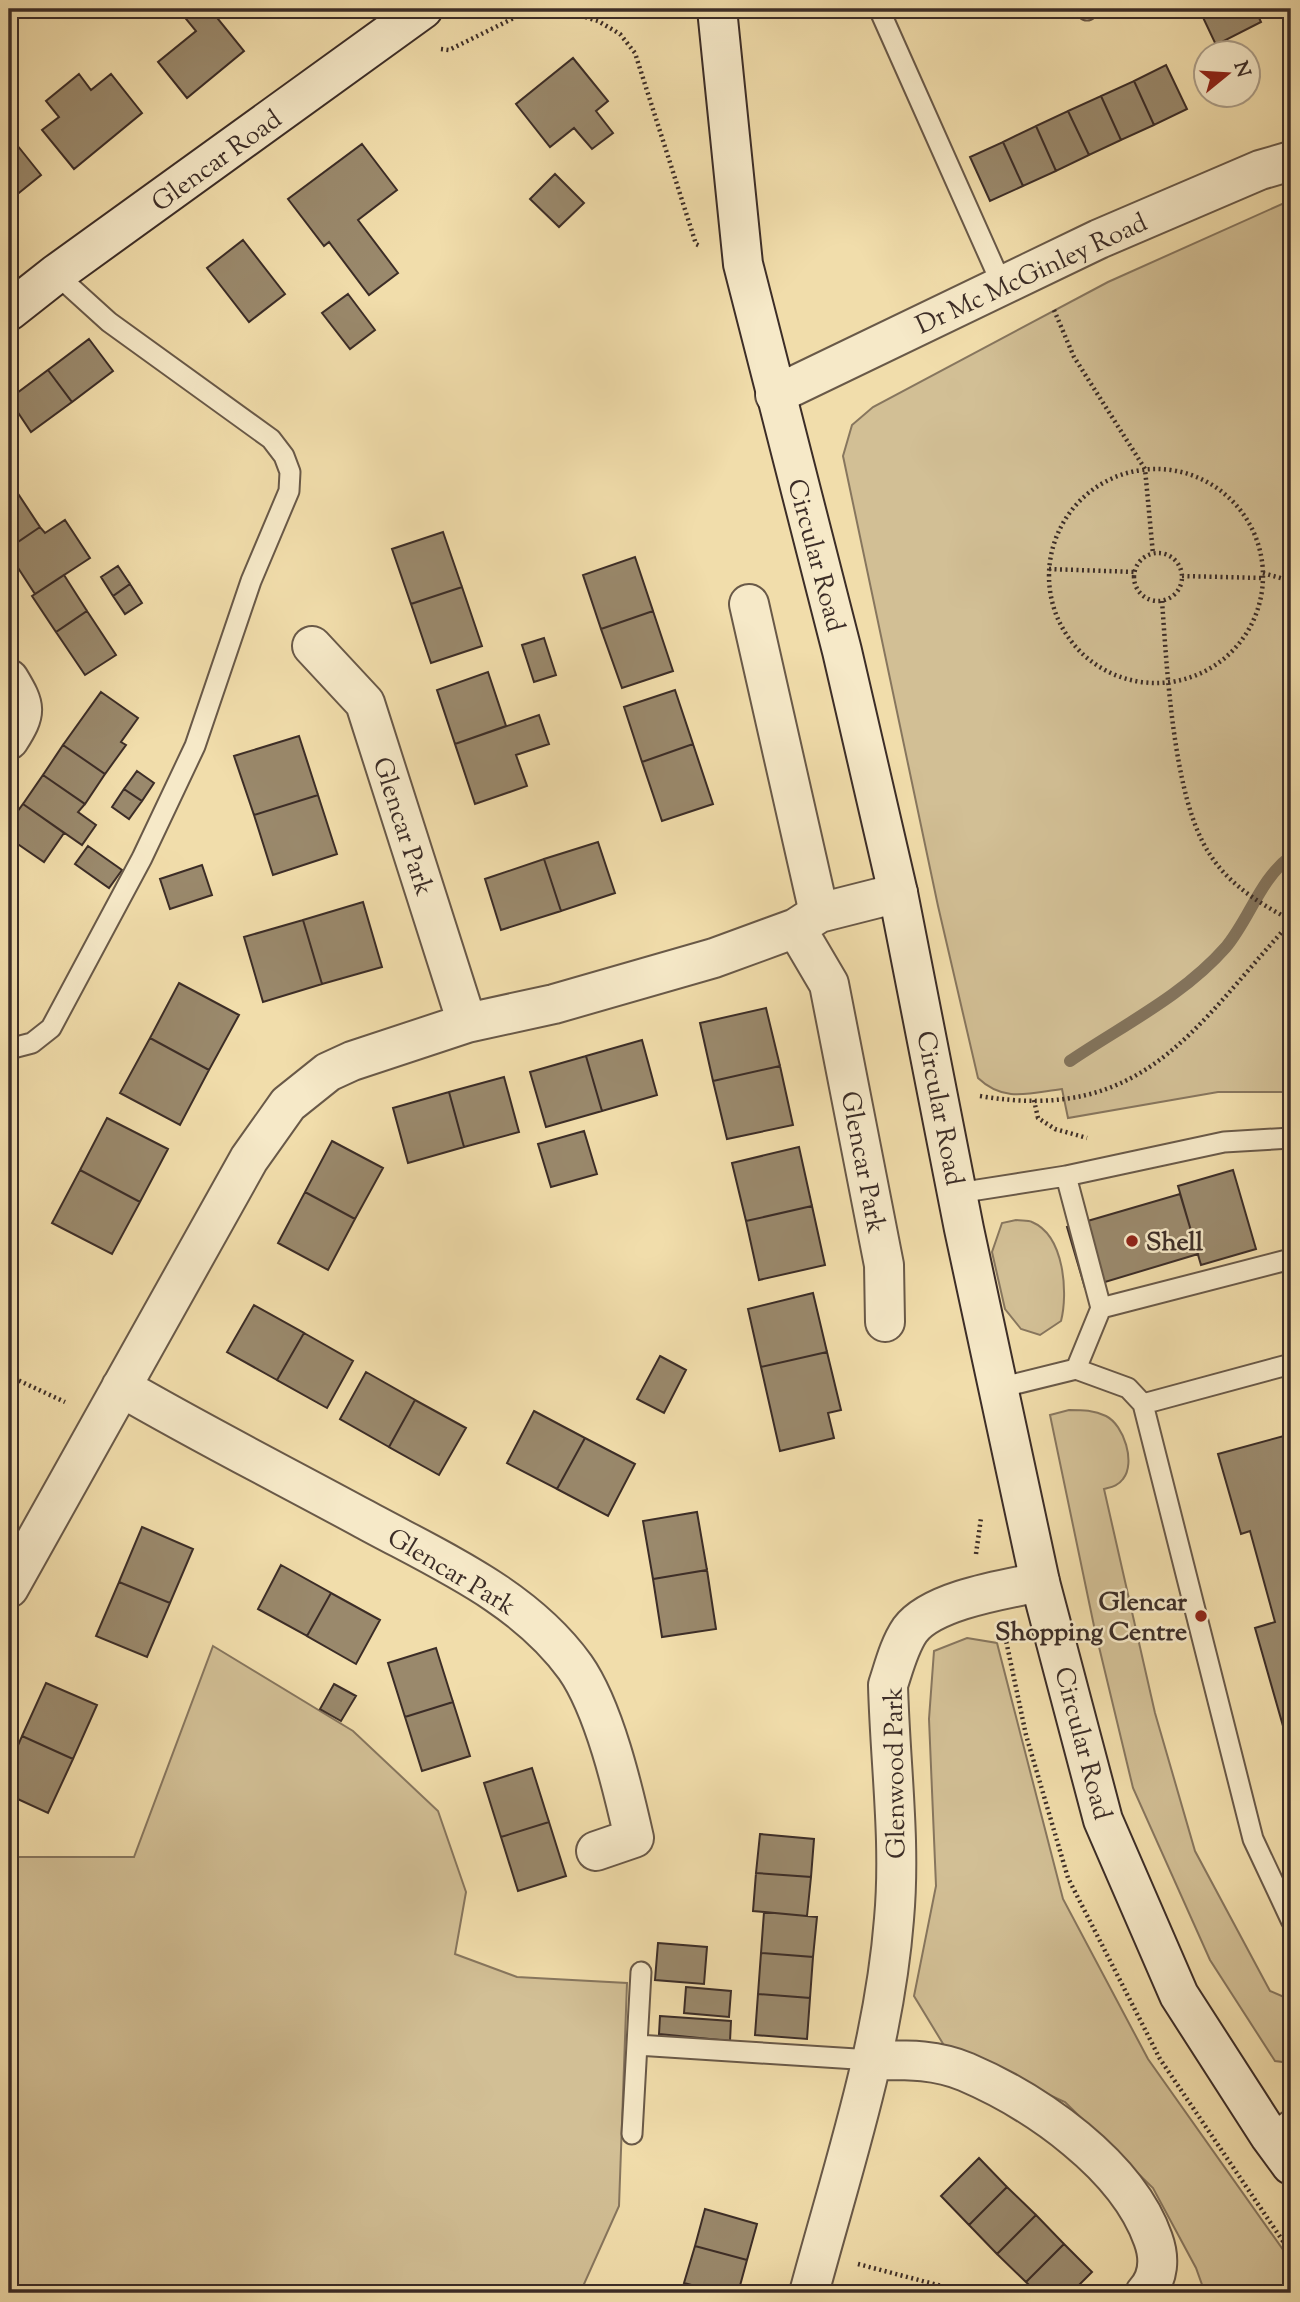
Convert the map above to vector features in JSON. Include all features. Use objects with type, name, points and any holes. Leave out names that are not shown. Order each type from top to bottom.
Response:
[{"type":"street","name":"Glencar Road","points":[[9,311],[56,274],[387,38],[423,9]]},
{"type":"street","name":"Circular Road","points":[[717,9],[743,264],[842,651],[898,893],[1040,1582],[1103,1820],[1179,1995],[1280,2127],[1291,2165]]},
{"type":"street","name":"Dr Mc McGinley Road","points":[[775,394],[1124,228],[1260,170],[1291,161]]},
{"type":"street","name":"Glencar Park","points":[[749,604],[807,920],[829,984],[884,1265],[885,1322]]},
{"type":"street","name":"Glencar Park","points":[[312,646],[365,704],[467,1023]]},
{"type":"street","points":[[9,679],[22,701],[23,712],[9,740]]},
{"type":"street","points":[[9,1588],[223,1203],[288,1104],[328,1072],[352,1061],[467,1023],[554,1004],[714,958],[807,920],[898,893]]},
{"type":"street","name":"Glencar Park","points":[[121,1387],[433,1556],[490,1589],[542,1626],[577,1670],[604,1731],[623,1788],[634,1838],[596,1852]]},
{"type":"street","name":"Glenwood Park","points":[[809,2293],[872,2060],[894,1920],[896,1871],[888,1685],[897,1656],[911,1629],[932,1612],[968,1599],[1040,1582]]},
{"type":"street","points":[[872,2060],[930,2060],[966,2072],[1057,2126],[1097,2157],[1145,2216],[1158,2252],[1155,2282],[1145,2293]]},
{"type":"lane","points":[[879,9],[1002,285]]},
{"type":"lane","points":[[9,1049],[32,1043],[51,1028],[142,858],[195,747],[251,581],[289,491],[290,472],[284,456],[271,439],[109,322],[56,274]]},
{"type":"lane","points":[[958,1193],[1066,1176],[1224,1142],[1291,1138]]},
{"type":"lane","points":[[1066,1176],[1101,1308],[1076,1369]]},
{"type":"lane","points":[[1101,1308],[1291,1259]]},
{"type":"lane","points":[[1143,1404],[1291,1364]]},
{"type":"lane","points":[[999,1388],[1076,1369],[1128,1388],[1143,1404],[1253,1839],[1291,1920]]},
{"type":"lane","points":[[632,2134],[642,1972]]},
{"type":"lane","points":[[637,2045],[872,2060]]},
{"type":"path","points":[[387,38],[449,50],[526,12],[572,11],[598,21],[620,34],[635,53],[696,244],[743,264]]},
{"type":"path","points":[[1054,310],[1074,358],[1145,469],[1153,554]]},
{"type":"path","points":[[1145,469],[1164,469],[1199,478],[1230,499],[1244,515],[1255,535],[1263,575],[1259,603],[1241,642],[1212,668],[1186,679],[1168,683],[1145,683],[1122,677],[1088,659],[1072,643],[1053,603],[1049,569],[1058,534],[1080,500],[1117,476],[1145,469]]},
{"type":"path","points":[[1153,554],[1171,557],[1182,576],[1178,592],[1162,601],[1144,597],[1135,581],[1135,572],[1145,558],[1153,554]]},
{"type":"path","points":[[1049,569],[1135,572]]},
{"type":"path","points":[[1182,576],[1263,575],[1291,581]]},
{"type":"path","points":[[972,1095],[1009,1101],[1100,1093],[1138,1077],[1181,1046],[1291,921],[1268,909],[1241,888],[1208,852],[1191,814],[1168,683],[1162,601]]},
{"type":"path","points":[[1034,1100],[1038,1118],[1055,1129],[1112,1148],[1135,1161]]},
{"type":"path","points":[[9,1376],[48,1392],[101,1421]]},
{"type":"path","points":[[820,2254],[968,2293]]},
{"type":"shaded area","points":[[1291,200],[1291,1092],[1218,1092],[1068,1118],[1062,1089],[1008,1094],[988,1086],[978,1078],[938,906],[843,456],[852,425],[873,407],[1108,282]]},
{"type":"shaded area","points":[[1030,1221],[1043,1229],[1058,1252],[1062,1267],[1064,1296],[1061,1321],[1040,1335],[1021,1329],[1005,1309],[992,1252],[1002,1223]]},
{"type":"shaded area","points":[[1069,1410],[1093,1411],[1106,1416],[1123,1436],[1128,1454],[1127,1472],[1119,1483],[1104,1489],[1155,1713],[1195,1851],[1270,1991],[1291,2000],[1291,2063],[1275,2061],[1210,1960],[1133,1788],[1094,1626],[1050,1415]]},
{"type":"shaded area","points":[[967,1638],[997,1643],[1063,1899],[1148,2059],[1291,2261],[1291,2293],[1205,2293],[1196,2268],[1153,2188],[1065,2102],[945,2047],[914,1996],[936,1886],[929,1719],[934,1651]]},
{"type":"shaded area","points":[[213,1646],[353,1731],[438,1811],[466,1892],[455,1954],[517,1977],[627,1983],[619,2206],[580,2293],[9,2293],[9,1857],[134,1857]]},
{"type":"building","points":[[178,9],[210,9],[244,51],[187,98],[158,62],[196,31]]},
{"type":"building","points":[[1199,9],[1255,9],[1261,22],[1230,38],[1213,38]]},
{"type":"building","points":[[573,58],[608,101],[596,111],[613,133],[592,149],[574,128],[550,147],[516,104]]},
{"type":"building","points":[[1166,65],[1187,109],[1154,125],[1134,81]]},
{"type":"building","points":[[79,74],[91,90],[111,74],[142,113],[74,169],[42,130],[59,117],[46,101]]},
{"type":"building","points":[[1134,81],[1154,125],[1121,140],[1101,96]]},
{"type":"building","points":[[1101,96],[1121,140],[1089,155],[1068,111]]},
{"type":"building","points":[[1068,111],[1089,155],[1056,171],[1036,126]]},
{"type":"building","points":[[1036,126],[1056,171],[1023,186],[1003,142]]},
{"type":"building","points":[[9,135],[41,175],[9,201]]},
{"type":"building","points":[[1003,142],[1023,186],[990,201],[970,157]]},
{"type":"building","points":[[362,144],[397,190],[358,220],[398,273],[369,295],[329,242],[324,246],[288,199]]},
{"type":"building","points":[[555,174],[584,203],[559,227],[530,199]]},
{"type":"building","points":[[243,240],[285,294],[249,322],[207,268]]},
{"type":"building","points":[[348,294],[375,330],[350,349],[322,313]]},
{"type":"building","points":[[89,339],[113,371],[72,402],[48,370]]},
{"type":"building","points":[[48,370],[72,402],[31,432],[9,399]]},
{"type":"building","points":[[11,483],[40,527],[9,548],[9,484]]},
{"type":"building","points":[[65,520],[90,558],[35,594],[9,554],[9,548],[40,527],[45,533]]},
{"type":"building","points":[[443,532],[462,587],[411,604],[392,549]]},
{"type":"building","points":[[635,557],[653,611],[601,629],[583,575]]},
{"type":"building","points":[[118,566],[130,584],[113,596],[101,577]]},
{"type":"building","points":[[64,575],[87,611],[56,632],[32,596]]},
{"type":"building","points":[[130,584],[142,603],[125,614],[113,596]]},
{"type":"building","points":[[462,587],[482,646],[431,663],[411,604]]},
{"type":"building","points":[[87,611],[116,655],[85,675],[56,632]]},
{"type":"building","points":[[653,611],[673,671],[622,688],[601,629]]},
{"type":"building","points":[[544,638],[556,675],[534,682],[522,645]]},
{"type":"building","points":[[488,672],[506,726],[455,744],[437,690]]},
{"type":"building","points":[[675,690],[693,744],[642,762],[624,707]]},
{"type":"building","points":[[101,692],[138,718],[121,742],[126,745],[105,774],[63,745]]},
{"type":"building","points":[[539,715],[549,744],[516,755],[527,786],[475,804],[455,744]]},
{"type":"building","points":[[299,736],[318,795],[254,815],[234,756]]},
{"type":"building","points":[[693,744],[713,804],[662,821],[642,762]]},
{"type":"building","points":[[63,745],[105,774],[85,804],[43,775]]},
{"type":"building","points":[[137,771],[154,783],[142,801],[124,789]]},
{"type":"building","points":[[43,775],[85,804],[78,812],[96,825],[82,845],[23,804]]},
{"type":"building","points":[[124,789],[142,801],[129,819],[112,807]]},
{"type":"building","points":[[318,795],[337,854],[273,875],[254,815]]},
{"type":"building","points":[[23,804],[64,833],[44,862],[9,838],[9,823]]},
{"type":"building","points":[[598,842],[615,893],[561,911],[544,859]]},
{"type":"building","points":[[88,846],[122,870],[109,888],[75,864]]},
{"type":"building","points":[[544,859],[561,911],[501,930],[485,879]]},
{"type":"building","points":[[202,865],[212,895],[170,909],[160,879]]},
{"type":"building","points":[[363,902],[382,967],[322,984],[303,920]]},
{"type":"building","points":[[303,920],[322,984],[263,1002],[244,937]]},
{"type":"building","points":[[179,983],[239,1015],[209,1070],[150,1038]]},
{"type":"building","points":[[766,1008],[780,1066],[713,1081],[700,1023]]},
{"type":"building","points":[[150,1038],[209,1070],[180,1125],[120,1093]]},
{"type":"building","points":[[642,1040],[657,1095],[602,1111],[586,1056]]},
{"type":"building","points":[[586,1056],[602,1111],[546,1127],[530,1072]]},
{"type":"building","points":[[780,1066],[793,1125],[727,1139],[713,1081]]},
{"type":"building","points":[[504,1077],[519,1132],[464,1147],[449,1092]]},
{"type":"building","points":[[449,1092],[464,1147],[408,1163],[393,1108]]},
{"type":"building","points":[[107,1118],[168,1149],[140,1202],[80,1170]]},
{"type":"building","points":[[584,1131],[597,1174],[551,1187],[538,1144]]},
{"type":"building","points":[[332,1141],[383,1168],[355,1219],[305,1192]]},
{"type":"building","points":[[799,1147],[812,1206],[746,1221],[732,1163]]},
{"type":"building","points":[[80,1170],[140,1202],[112,1254],[52,1223]]},
{"type":"building","points":[[1233,1170],[1256,1249],[1201,1265],[1178,1186]]},
{"type":"building","points":[[305,1192],[355,1219],[328,1270],[278,1243]]},
{"type":"building","name":"Shell","points":[[1180,1194],[1198,1254],[1085,1288],[1067,1227]]},
{"type":"building","points":[[812,1206],[825,1265],[759,1280],[746,1221]]},
{"type":"building","points":[[813,1293],[827,1352],[761,1367],[748,1309]]},
{"type":"building","points":[[254,1305],[304,1333],[277,1380],[227,1352]]},
{"type":"building","points":[[304,1333],[353,1361],[327,1408],[277,1380]]},
{"type":"building","points":[[827,1352],[841,1410],[828,1413],[834,1438],[780,1451],[761,1367]]},
{"type":"building","points":[[660,1356],[686,1370],[664,1413],[637,1399]]},
{"type":"building","points":[[366,1372],[415,1400],[389,1447],[340,1419]]},
{"type":"building","points":[[415,1400],[466,1428],[439,1475],[389,1447]]},
{"type":"building","points":[[534,1411],[585,1438],[557,1489],[507,1463]]},
{"type":"building","points":[[1291,1434],[1291,1731],[1285,1733],[1255,1628],[1275,1622],[1250,1531],[1241,1534],[1218,1454]]},
{"type":"building","points":[[585,1438],[635,1464],[608,1516],[557,1489]]},
{"type":"building","points":[[697,1512],[707,1570],[653,1579],[643,1521]]},
{"type":"building","points":[[142,1527],[193,1549],[170,1603],[119,1582]]},
{"type":"building","points":[[281,1565],[331,1593],[307,1636],[258,1609]]},
{"type":"building","points":[[707,1570],[716,1629],[662,1637],[653,1579]]},
{"type":"building","points":[[119,1582],[170,1603],[147,1657],[96,1636]]},
{"type":"building","points":[[331,1593],[380,1620],[356,1664],[307,1636]]},
{"type":"building","points":[[436,1648],[453,1702],[405,1717],[388,1663]]},
{"type":"building","points":[[46,1683],[97,1705],[73,1759],[22,1736]]},
{"type":"building","points":[[334,1684],[356,1696],[341,1721],[320,1709]]},
{"type":"building","points":[[453,1702],[470,1756],[422,1771],[405,1717]]},
{"type":"building","points":[[22,1736],[73,1759],[48,1813],[9,1795],[9,1766]]},
{"type":"building","points":[[532,1768],[549,1822],[501,1837],[484,1783]]},
{"type":"building","points":[[549,1822],[566,1876],[518,1891],[501,1837]]},
{"type":"building","points":[[760,1834],[814,1839],[811,1877],[756,1873]]},
{"type":"building","points":[[756,1873],[811,1877],[807,1916],[753,1911]]},
{"type":"building","points":[[764,1912],[817,1917],[813,1957],[761,1953]]},
{"type":"building","points":[[658,1943],[707,1947],[704,1984],[655,1980]]},
{"type":"building","points":[[761,1953],[813,1957],[810,1998],[758,1994]]},
{"type":"building","points":[[686,1987],[731,1991],[729,2017],[684,2013]]},
{"type":"building","points":[[758,1994],[810,1998],[807,2039],[755,2035]]},
{"type":"building","points":[[660,2016],[731,2021],[730,2041],[659,2034]]},
{"type":"building","points":[[979,2158],[1007,2187],[969,2225],[941,2196]]},
{"type":"building","points":[[1007,2187],[1036,2215],[997,2254],[969,2225]]},
{"type":"building","points":[[705,2209],[757,2224],[747,2260],[695,2246]]},
{"type":"building","points":[[1036,2215],[1064,2244],[1026,2282],[997,2254]]},
{"type":"building","points":[[1064,2244],[1092,2272],[1071,2293],[1037,2293],[1026,2282]]},
{"type":"building","points":[[695,2246],[747,2260],[738,2293],[722,2293],[684,2283]]},
{"type":"building","points":[[678,2286],[704,2293],[677,2293]]},
{"type":"building","points":[[903,2288],[922,2293],[902,2293]]},
{"type":"waterway","points":[[1070,1061],[1152,1009],[1209,964],[1234,936],[1271,876],[1291,856]]},
{"type":"place","name":"Shell","points":[[1132,1241]]},
{"type":"place","name":"Glencar Shopping Centre","points":[[1201,1616]]}]
